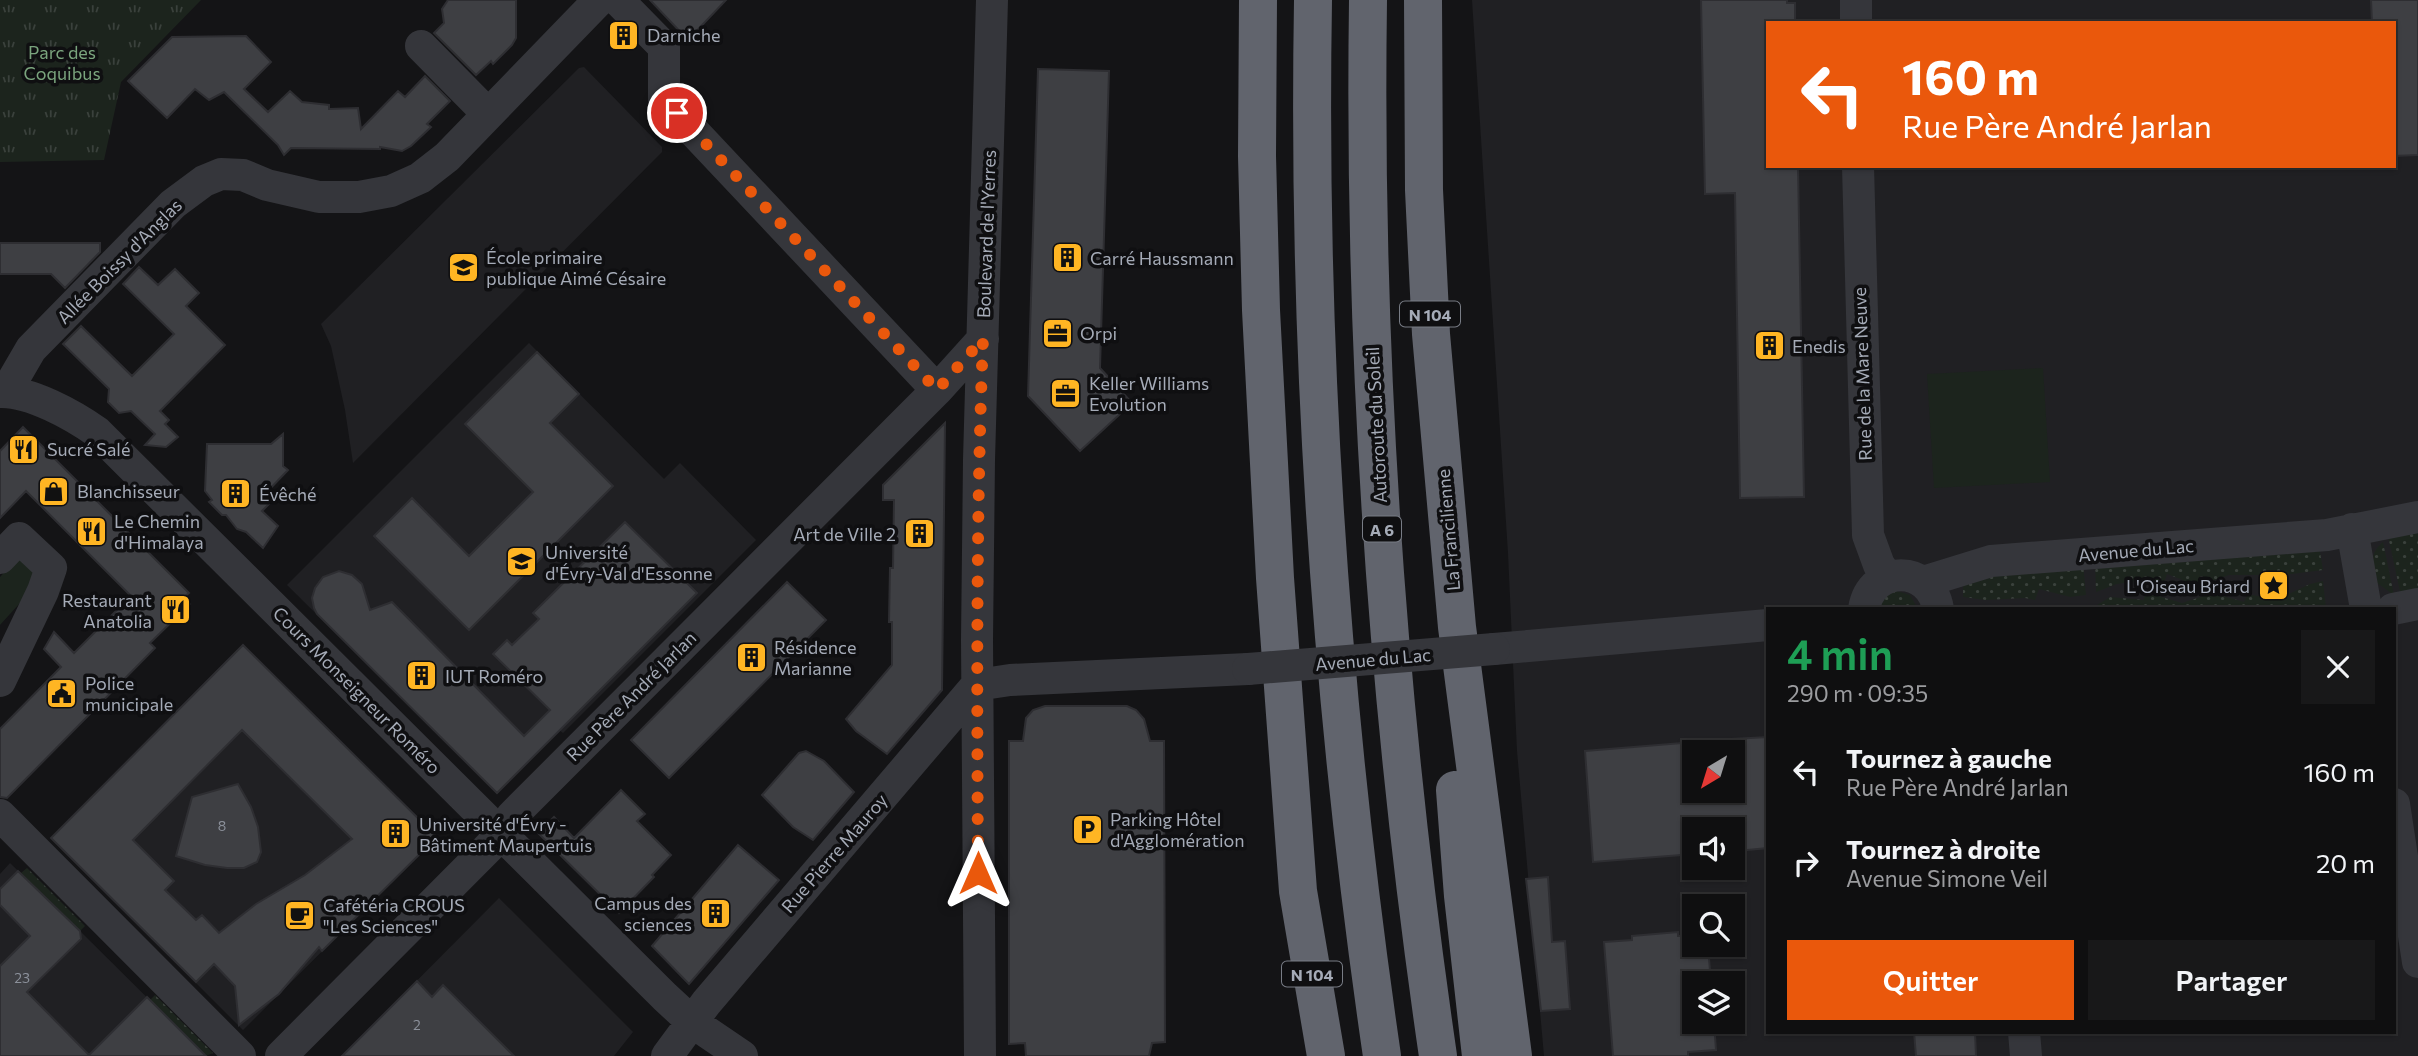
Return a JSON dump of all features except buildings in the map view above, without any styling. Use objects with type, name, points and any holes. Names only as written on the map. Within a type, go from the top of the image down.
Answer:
[{"type":"highway","name":"N 104","points":[[1258,0],[1257,156],[1266,448],[1298,891],[1326,1056]]},
{"type":"highway","points":[[1314,0],[1312,96],[1317,343],[1330,584],[1344,749],[1366,948],[1382,1056]]},
{"type":"highway","name":"Autoroute du Soleil","points":[[1368,0],[1367,114],[1372,344],[1384,576],[1405,797],[1438,1056]]},
{"type":"highway","name":"La Francilienne","points":[[1423,0],[1424,190],[1431,334],[1457,627],[1513,1056]]},
{"type":"highway","points":[[1457,627],[1448,706],[1463,896],[1481,1056]]},
{"type":"highway","points":[[1298,891],[1305,1056]]},
{"type":"street","name":"Allée Boissy d'Anglas","points":[[3,392],[31,349],[48,331],[173,204],[204,181],[221,174],[243,175],[267,185],[319,197],[359,197],[391,191],[420,178],[447,157],[599,0]]},
{"type":"street","points":[[618,0],[664,47],[664,100],[937,390]]},
{"type":"street","name":"Boulevard de l'Yerres","points":[[979,1056],[979,460],[992,0]]},
{"type":"street","points":[[1856,0],[1856,21]]},
{"type":"street","points":[[421,46],[488,114]]},
{"type":"street","name":"Rue de la Mare Neuve","points":[[1858,168],[1867,536],[1879,565],[1888,577]]},
{"type":"street","name":"Rue Père André Jarlan","points":[[281,1056],[358,981],[506,825],[937,390],[983,339]]},
{"type":"street","name":"Cours Monseigneur Roméro","points":[[3,392],[41,402],[76,417],[97,432],[506,825],[665,997],[692,1022],[743,1056]]},
{"type":"street","name":"Avenue du Lac","points":[[1931,596],[1991,561],[2327,535],[2418,517]]},
{"type":"street","points":[[2352,529],[2366,607]]},
{"type":"street","points":[[0,558],[19,538],[51,568],[43,591],[2,672]]},
{"type":"street","points":[[1865,607],[1868,594],[1876,584],[1901,574],[1914,577],[1931,596]]},
{"type":"street","points":[[2396,608],[2418,604]]},
{"type":"street","name":"Avenue du Lac","points":[[977,685],[1010,680],[1248,669],[1766,625]]},
{"type":"street","name":"Rue Pierre Mauroy","points":[[667,1056],[706,1003],[977,685]]},
{"type":"street","points":[[0,815],[240,1056]]},
{"type":"street","points":[[2396,817],[2418,962]]},
{"type":"street","points":[[2024,1034],[2026,1056]]},
{"type":"shaded area","points":[[1472,0],[2418,0],[2418,1056],[1544,1056],[1517,751],[1508,553]]},
{"type":"shaded area","name":"École primaire publique Aimé Césaire","points":[[584,67],[662,147],[662,152],[353,463],[331,346],[321,324],[579,68]]},
{"type":"shaded area","name":"Université d'Évry-Val d'Essonne","points":[[529,343],[664,479],[680,463],[756,540],[563,733],[559,730],[497,793],[287,585]]},
{"type":"shaded area","name":"Université d'Évry - Bâtiment Maupertuis","points":[[243,644],[437,837],[243,1030],[51,838]]},
{"type":"shaded area","points":[[10,863],[206,1056],[0,1056],[0,874]]},
{"type":"shaded area","points":[[499,898],[633,1032],[614,1056],[354,1056],[348,1050]]},
{"type":"green space","name":"Parc des Coquibus","points":[[0,0],[201,0],[121,82],[104,160],[0,162]]},
{"type":"green space","points":[[2043,368],[2050,482],[1934,488],[1927,374]]},
{"type":"green space","points":[[2418,527],[2418,595],[2401,596],[2388,536]]},
{"type":"green space","points":[[2383,542],[2394,595],[2377,583],[2374,571],[2373,556]]},
{"type":"green space","points":[[2319,546],[2323,570],[2284,575],[2229,575],[2198,586],[2167,574],[2162,589],[2138,581],[2117,584],[2096,592],[2095,562]]},
{"type":"green space","points":[[26,548],[50,570],[0,625],[0,577]]},
{"type":"green space","points":[[2083,563],[2086,595],[2070,597],[2039,589],[2035,600],[1963,597],[1963,577]]},
{"type":"green space","points":[[2323,581],[2326,607],[2097,607],[2110,597],[2144,600],[2145,592],[2182,603],[2213,593],[2244,602],[2248,594],[2276,600]]},
{"type":"green space","points":[[1897,591],[1910,595],[1917,607],[1879,607],[1884,596]]},
{"type":"green space","points":[[27,868],[85,926],[80,931],[21,873]]},
{"type":"green space","points":[[155,995],[213,1053],[206,1056],[150,1000]]},
{"type":"place","name":"Darniche","points":[[624,35]]},
{"type":"place","name":"Carré Haussmann","points":[[1067,258]]},
{"type":"place","name":"École primaire publique Aimé Césaire","points":[[463,267]]},
{"type":"place","name":"Orpi","points":[[1057,333]]},
{"type":"place","name":"Enedis","points":[[1769,346]]},
{"type":"place","name":"Keller Williams Evolution","points":[[1066,393]]},
{"type":"place","name":"Sucré Salé","points":[[24,449]]},
{"type":"place","name":"Blanchisseur","points":[[54,491]]},
{"type":"place","name":"Évêché","points":[[236,494]]},
{"type":"place","name":"Le Chemin d'Himalaya","points":[[91,531]]},
{"type":"place","name":"Art de Ville 2","points":[[919,534]]},
{"type":"place","name":"Université d'Évry-Val d'Essonne","points":[[522,562]]},
{"type":"place","name":"L'Oiseau Briard","points":[[2273,586]]},
{"type":"place","name":"Restaurant Anatolia","points":[[175,610]]},
{"type":"place","name":"Résidence Marianne","points":[[751,657]]},
{"type":"place","name":"IUT Roméro","points":[[422,676]]},
{"type":"place","name":"Police municipale","points":[[62,693]]},
{"type":"place","name":"Parking Hôtel d'Agglomération","points":[[1087,829]]},
{"type":"place","name":"Université d'Évry - Bâtiment Maupertuis","points":[[396,834]]},
{"type":"place","name":"Campus des sciences","points":[[715,913]]},
{"type":"place","name":"Cafétéria CROUS \"Les Sciences\"","points":[[300,915]]},
{"type":"route","points":[[677,113],[937,390],[983,339],[977,640],[978,873]]}]
